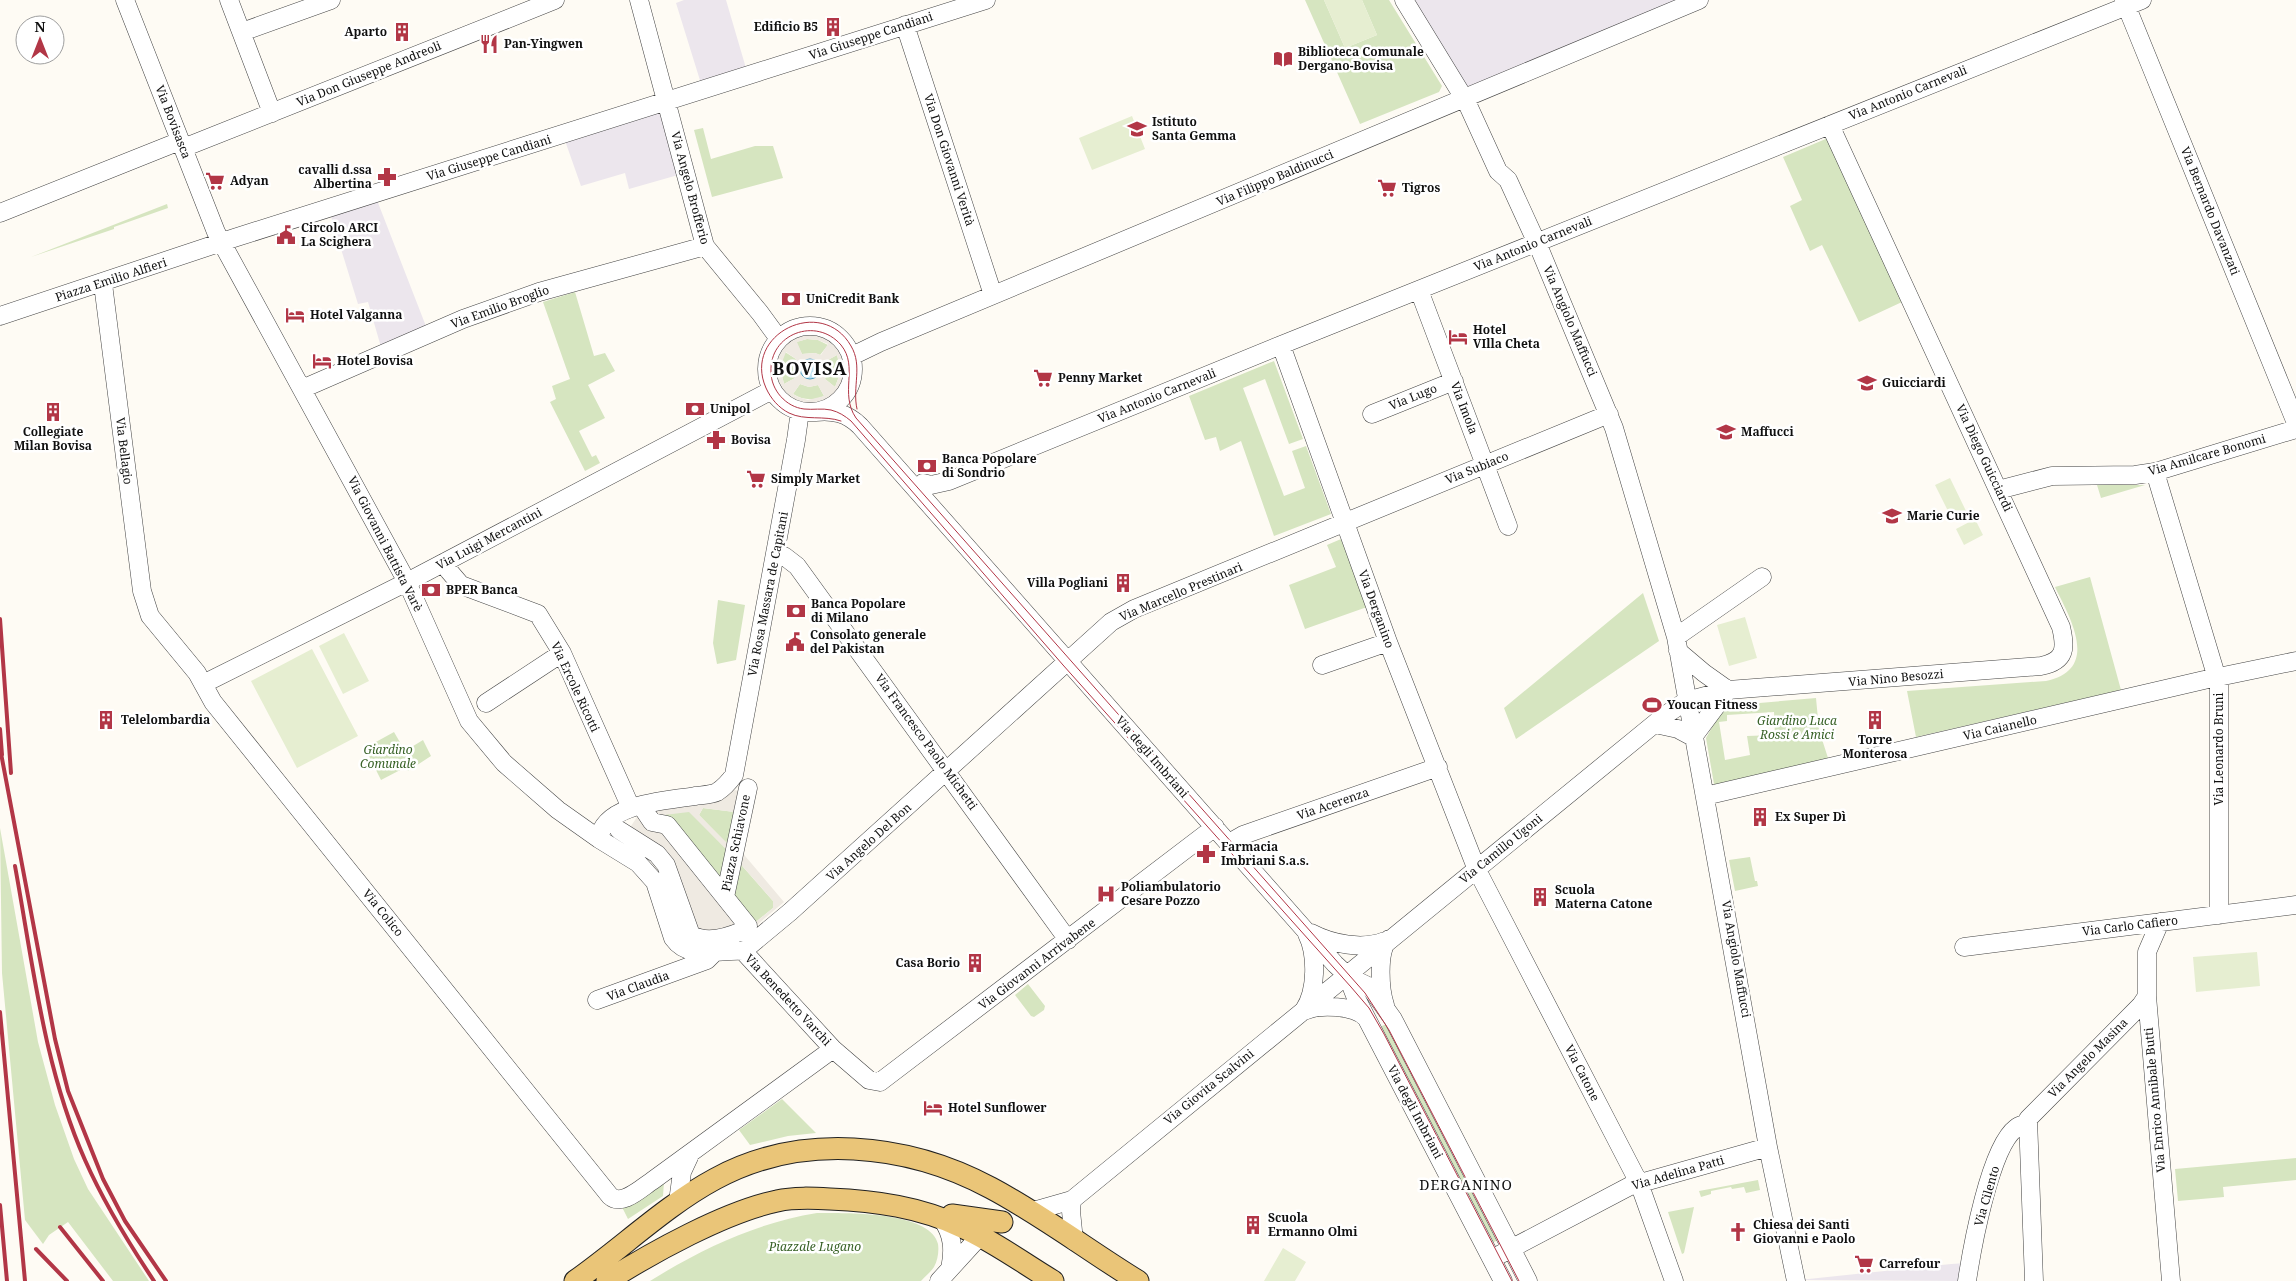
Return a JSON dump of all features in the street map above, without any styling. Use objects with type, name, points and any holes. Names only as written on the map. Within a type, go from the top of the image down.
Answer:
[{"type":"main road","points":[[606,1274],[678,1202],[717,1178],[762,1160],[805,1151],[847,1149],[892,1153],[944,1166],[993,1189],[1138,1281]]},
{"type":"main road","points":[[575,1281],[606,1274],[652,1255],[731,1216],[779,1200],[859,1200],[1002,1222]]},
{"type":"main road","points":[[912,1209],[942,1218],[980,1236],[1054,1281]]},
{"type":"main road","points":[[980,1236],[1002,1222],[1030,1212]]},
{"type":"street","name":"Via Bovisasca","points":[[126,0],[221,242]]},
{"type":"street","points":[[229,0],[272,112]]},
{"type":"street","points":[[242,32],[331,0]]},
{"type":"street","name":"Via Don Giuseppe Andreoli","points":[[181,144],[272,112],[555,0]]},
{"type":"street","name":"Via Angelo Brofferio","points":[[639,0],[705,246],[760,312],[779,339]]},
{"type":"street","name":"Via Giuseppe Candiani","points":[[221,242],[667,102],[758,78],[905,25],[986,0]]},
{"type":"street","name":"Via Angiolo Maffucci","points":[[1404,0],[1464,99],[1498,171],[1508,180],[1537,242],[1608,414],[1677,644],[1765,1121],[1768,1147],[1796,1281]]},
{"type":"street","name":"Via Filippo Baldinucci","points":[[852,356],[864,349],[1699,0]]},
{"type":"street","name":"Via Antonio Carnevali","points":[[923,482],[930,485],[949,481],[2131,2]]},
{"type":"street","name":"Via Bernardo Davanzati","points":[[2131,2],[2296,423]]},
{"type":"street","name":"Via Don Giovanni Verità","points":[[905,25],[993,295]]},
{"type":"street","name":"Via Diego Guicciardi","points":[[1830,125],[2061,627],[2064,649],[2060,656]]},
{"type":"street","points":[[0,213],[181,144]]},
{"type":"street","name":"Piazza Emilio Alfieri","points":[[0,316],[103,284],[221,242]]},
{"type":"street","name":"Via Giovanni Battista Varè","points":[[221,242],[504,763],[558,810],[599,839]]},
{"type":"street","name":"Via Emilio Broglio","points":[[302,389],[471,316],[539,292],[705,246]]},
{"type":"street","name":"Via Bellagio","points":[[103,284],[142,592],[150,616]]},
{"type":"street","name":"Via Imola","points":[[1419,290],[1508,526]]},
{"type":"street","points":[[821,327],[841,338],[852,356],[853,380],[846,394],[839,402],[828,409],[807,412],[785,405],[772,390],[767,375],[768,359],[779,339],[798,328],[821,327]]},
{"type":"street","name":"Via Derganino","points":[[1281,345],[1388,642],[1477,870]]},
{"type":"street","name":"Via degli Imbriani","points":[[853,380],[849,404],[860,426],[868,452],[911,500],[934,510]]},
{"type":"street","name":"Via Lugo","points":[[1372,414],[1454,381]]},
{"type":"street","name":"Via Luigi Mercantini","points":[[203,684],[407,582],[772,390]]},
{"type":"street","name":"Via degli Imbriani","points":[[807,412],[840,413],[860,426],[1347,975],[1367,1019],[1503,1281]]},
{"type":"street","name":"Via Rosa Massara de Capitani","points":[[734,775],[796,440],[807,412]]},
{"type":"street","name":"Via Subiaco","points":[[1344,523],[1608,414]]},
{"type":"street","name":"Via Amilcare Bonomi","points":[[1998,490],[2052,476],[2155,472],[2296,429]]},
{"type":"street","name":"Via degli Imbriani","points":[[901,472],[907,477],[923,482],[985,550],[995,565],[999,580],[1004,588]]},
{"type":"street","name":"Via Leonardo Bruni","points":[[2155,472],[2219,692],[2219,915]]},
{"type":"street","name":"Via Marcello Prestinari","points":[[947,771],[1111,622],[1134,609],[1344,523]]},
{"type":"street","name":"Via Francesco Paolo Michetti","points":[[775,554],[784,556],[797,566],[1068,940]]},
{"type":"street","name":"Via Ercole Ricotti","points":[[445,562],[448,571],[461,585],[538,614],[562,653],[638,809]]},
{"type":"street","points":[[1655,724],[1678,729],[1693,737],[1728,690],[1704,673],[1677,644],[1762,577]]},
{"type":"street","name":"Via Colico","points":[[150,616],[197,673],[213,702],[610,1196],[616,1200],[623,1200],[652,1182]]},
{"type":"street","points":[[1322,665],[1388,642]]},
{"type":"street","points":[[475,710],[562,653]]},
{"type":"street","name":"Via Nino Besozzi","points":[[1686,701],[1728,690],[2041,666],[2049,664],[2060,656]]},
{"type":"street","name":"Via Caianello","points":[[1705,796],[2296,661]]},
{"type":"street","name":"Via Camillo Ugoni","points":[[1347,975],[1655,724],[1686,701]]},
{"type":"street","name":"Via Acerenza","points":[[1229,844],[1243,835],[1438,767]]},
{"type":"street","name":"Via Angelo Del Bon","points":[[743,951],[790,912],[947,771]]},
{"type":"street","name":"Piazza Schiavone","points":[[599,839],[600,830],[614,816],[638,809],[716,793],[729,783],[734,775]]},
{"type":"street","name":"Piazza Schiavone","points":[[725,897],[748,788]]},
{"type":"street","points":[[599,839],[610,838],[619,830],[630,815],[638,809]]},
{"type":"street","name":"Piazza Schiavone","points":[[619,830],[657,854],[666,865],[691,935],[697,938],[710,939],[743,932],[748,926],[667,825],[652,822],[638,809]]},
{"type":"street","name":"Via Giovanni Arrivabene","points":[[833,1049],[869,1080],[883,1081],[1215,828]]},
{"type":"street","points":[[599,839],[638,863],[651,875],[673,938],[678,945],[687,950],[714,952],[743,951]]},
{"type":"street","name":"Via Catone","points":[[1477,870],[1639,1183],[1674,1281]]},
{"type":"street","name":"Via Carlo Cafiero","points":[[1964,947],[2296,905]]},
{"type":"street","name":"Via Enrico Annibale Butti","points":[[2160,922],[2147,952],[2147,996],[2171,1281]]},
{"type":"street","name":"Via degli Imbriani","points":[[1301,925],[1318,937],[1341,943],[1374,944],[1390,939]]},
{"type":"street","name":"Via degli Imbriani","points":[[1301,925],[1310,940],[1314,962],[1310,997],[1302,1012]]},
{"type":"street","name":"Via degli Imbriani","points":[[1390,939],[1383,949],[1381,976],[1382,995],[1388,1010],[1528,1281]]},
{"type":"street","points":[[678,945],[679,971],[707,960],[714,952]]},
{"type":"street","name":"Via Benedetto Varchi","points":[[743,951],[833,1049]]},
{"type":"street","name":"Via Claudia","points":[[597,1000],[679,971]]},
{"type":"street","name":"Via degli Imbriani","points":[[1347,975],[1370,987],[1388,1010]]},
{"type":"street","name":"Via Giovita Scalvini","points":[[1030,1212],[1072,1200],[1347,975]]},
{"type":"street","name":"Via Angelo Masina","points":[[2028,1121],[2141,1005],[2147,996]]},
{"type":"street","points":[[1302,1012],[1314,1008],[1339,1008],[1357,1012],[1367,1019]]},
{"type":"street","points":[[652,1182],[689,1157],[833,1049]]},
{"type":"street","points":[[2028,1121],[2034,1281]]},
{"type":"street","name":"Via Cilento","points":[[1967,1281],[1983,1205],[1999,1154],[2017,1127],[2028,1121]]},
{"type":"street","name":"Via Adelina Patti","points":[[1511,1248],[1639,1183],[1768,1147]]},
{"type":"street","points":[[678,1202],[680,1179],[689,1157]]},
{"type":"street","points":[[652,1182],[664,1177],[680,1179]]},
{"type":"street","points":[[1072,1200],[1070,1211],[1074,1241]]},
{"type":"street","points":[[942,1218],[950,1231],[952,1243],[945,1275]]},
{"type":"street","points":[[945,1275],[980,1236]]},
{"type":"street","points":[[1492,1258],[1511,1248]]},
{"type":"shaded area","points":[[684,0],[726,0],[748,75],[703,90],[676,3]]},
{"type":"shaded area","points":[[1404,0],[1676,0],[1680,8],[1464,99]]},
{"type":"shaded area","points":[[667,102],[685,173],[629,189],[625,173],[581,186],[563,135]]},
{"type":"shaded area","points":[[375,195],[429,334],[383,354],[368,302],[358,304],[329,210]]},
{"type":"shaded area","points":[[813,335],[825,338],[838,349],[844,359],[845,371],[842,384],[835,394],[821,402],[808,404],[796,401],[783,390],[777,380],[776,367],[779,355],[785,345],[800,336]],"holes":[[[807,339],[818,340],[828,344],[821,355],[815,353],[802,354],[797,342]],[[786,352],[796,359],[793,368],[795,378],[784,384],[780,367]],[[837,355],[841,371],[835,387],[825,379],[828,367],[826,361]],[[800,384],[809,387],[818,385],[824,396],[808,400],[793,394]]]},
{"type":"shaded area","points":[[734,790],[750,793],[740,850],[784,902],[752,929],[693,944],[663,871],[629,837],[631,826],[637,817],[646,810],[719,799]],"holes":[[[703,808],[734,812],[729,845],[699,815]],[[689,812],[732,855],[725,893],[664,815]],[[737,860],[773,901],[773,908],[752,925],[729,897]]]},
{"type":"shaded area","points":[[1967,1263],[1964,1281],[1799,1280],[1951,1264]]},
{"type":"green space","points":[[1305,0],[1324,0],[1345,48],[1377,35],[1362,0],[1389,0],[1442,86],[1439,92],[1360,124]]},
{"type":"green space","points":[[1324,0],[1362,0],[1377,35],[1345,48]]},
{"type":"green space","points":[[1132,116],[1145,149],[1092,170],[1079,138]]},
{"type":"green space","points":[[703,128],[711,159],[755,146],[773,146],[783,178],[712,197],[694,130]]},
{"type":"green space","points":[[1828,138],[1902,302],[1859,322],[1822,245],[1810,251],[1790,206],[1802,200],[1783,157]]},
{"type":"green space","points":[[167,204],[168,208],[114,227],[114,229],[31,257]]},
{"type":"green space","points":[[575,292],[594,356],[605,353],[615,371],[588,385],[605,418],[579,431],[592,457],[596,455],[600,463],[585,471],[550,402],[556,399],[552,386],[570,379],[543,302]]},
{"type":"green space","points":[[807,339],[818,340],[828,345],[820,355],[815,353],[802,354],[796,342]]},
{"type":"green space","points":[[785,352],[796,359],[793,368],[795,378],[784,384],[780,367]]},
{"type":"green space","points":[[837,355],[841,371],[835,387],[825,379],[828,370],[826,361]]},
{"type":"green space","points":[[1274,361],[1303,439],[1289,444],[1265,379],[1243,388],[1284,496],[1305,488],[1292,451],[1306,446],[1331,514],[1274,536],[1241,441],[1220,451],[1216,437],[1205,440],[1189,396]]},
{"type":"green space","points":[[800,384],[809,387],[818,385],[824,396],[808,399],[793,394]]},
{"type":"green space","points":[[1950,478],[1967,513],[1953,521],[1935,485]]},
{"type":"green space","points":[[2097,485],[2145,485],[2101,498]]},
{"type":"green space","points":[[1975,519],[1983,535],[1964,545],[1956,529]]},
{"type":"green space","points":[[1341,539],[1367,607],[1305,629],[1289,585],[1336,567],[1327,545]]},
{"type":"green space","points":[[2090,577],[2121,690],[1916,737],[1907,691],[2046,681],[2063,675],[2073,666],[2077,654],[2077,641],[2068,613],[2055,587]]},
{"type":"green space","points":[[1643,593],[1659,641],[1516,739],[1504,708]]},
{"type":"green space","points":[[718,600],[745,605],[736,660],[717,664],[713,643]]},
{"type":"green space","points":[[1745,617],[1757,658],[1729,666],[1717,625]]},
{"type":"green space","points":[[344,633],[369,681],[343,694],[319,646]]},
{"type":"green space","points":[[312,649],[358,736],[297,768],[251,681]]},
{"type":"green space","name":"Giardino Luca Rossi e Amici","points":[[1816,698],[1819,730],[1828,758],[1720,786],[1714,784],[1706,738],[1724,706]],"holes":[[[1774,712],[1775,735],[1747,736],[1750,755],[1725,760],[1719,722],[1727,721],[1727,715]]]},
{"type":"green space","name":"Giardino Comunale","points":[[394,732],[405,751],[423,740],[431,756],[408,771],[406,767],[381,780],[365,748]]},
{"type":"green space","points":[[703,808],[735,812],[729,846],[699,815]]},
{"type":"green space","points":[[689,811],[732,855],[725,893],[664,814]]},
{"type":"green space","points":[[0,828],[38,1042],[55,1105],[74,1159],[88,1189],[149,1281],[113,1281],[68,1222],[49,1235],[43,1244],[25,1220],[2,973]]},
{"type":"green space","points":[[1750,857],[1755,881],[1757,881],[1758,886],[1735,891],[1729,860]]},
{"type":"green space","points":[[737,860],[773,901],[773,908],[752,925],[729,897]]},
{"type":"green space","points":[[2257,952],[2260,986],[2196,992],[2193,957]]},
{"type":"green space","points":[[1028,984],[1045,1006],[1044,1010],[1034,1017],[1031,1016],[1015,995]]},
{"type":"green space","points":[[1388,1023],[1500,1239],[1490,1244],[1378,1028]]},
{"type":"green space","points":[[782,1099],[816,1133],[788,1136],[750,1145],[739,1130]]},
{"type":"green space","points":[[2296,1158],[2296,1180],[2223,1187],[2224,1197],[2178,1201],[2175,1169]]},
{"type":"green space","points":[[1758,1180],[1760,1190],[1746,1193],[1744,1187],[1732,1189],[1731,1187],[1711,1191],[1711,1194],[1701,1197],[1699,1191]]},
{"type":"green space","points":[[664,1182],[663,1196],[628,1219],[622,1207]]},
{"type":"green space","points":[[1694,1207],[1684,1253],[1682,1254],[1668,1212]]},
{"type":"green space","name":"Piazzale Lugano","points":[[817,1213],[885,1216],[920,1225],[932,1233],[938,1244],[938,1256],[935,1264],[921,1281],[650,1281],[730,1238],[773,1223]]},
{"type":"green space","points":[[1283,1248],[1306,1262],[1295,1281],[1264,1281]]},
{"type":"water","points":[[810,359],[817,362],[820,369],[817,376],[810,379],[803,376],[800,369],[803,362]]},
{"type":"tram line","points":[[841,421],[795,415],[782,409],[773,399],[766,388],[762,369],[765,351],[775,338],[789,328],[805,323],[822,323],[838,331],[851,346],[856,361],[857,409]]},
{"type":"tram line","points":[[1512,1281],[1369,1008],[1063,665],[851,421],[842,414],[831,410],[797,408],[781,396],[772,379],[772,359],[786,339],[796,333],[807,331],[819,332],[831,336],[841,345],[849,362],[849,399],[851,409],[856,418],[1365,993],[1389,1030],[1519,1281]]},
{"type":"railway","points":[[0,619],[11,773]]},
{"type":"railway","points":[[0,729],[2,755]]},
{"type":"railway","points":[[0,748],[55,1039],[68,1091],[103,1179],[125,1221],[166,1281]]},
{"type":"railway","points":[[15,866],[41,1015],[59,1089],[71,1125],[100,1192],[154,1281]]},
{"type":"railway","points":[[0,1012],[25,1281]]},
{"type":"railway","points":[[0,1205],[7,1281]]},
{"type":"railway","points":[[60,1227],[103,1281]]},
{"type":"railway","points":[[36,1249],[67,1281]]},
{"type":"place","name":"Edificio B5","points":[[833,27]]},
{"type":"place","name":"Aparto","points":[[402,32]]},
{"type":"place","name":"Pan-Yingwen","points":[[489,44]]},
{"type":"place","name":"Biblioteca Comunale Dergano-Bovisa","points":[[1283,59]]},
{"type":"place","name":"Istituto Santa Gemma","points":[[1137,129]]},
{"type":"place","name":"cavalli d.ssa Albertina","points":[[387,177]]},
{"type":"place","name":"Adyan","points":[[215,181]]},
{"type":"place","name":"Tigros","points":[[1387,188]]},
{"type":"place","name":"Circolo ARCI La Scighera","points":[[286,235]]},
{"type":"place","name":"UniCredit Bank","points":[[791,299]]},
{"type":"place","name":"Hotel Valganna","points":[[295,315]]},
{"type":"place","name":"Hotel VIlla Cheta","points":[[1458,337]]},
{"type":"place","name":"Hotel Bovisa","points":[[322,361]]},
{"type":"place","name":"Penny Market","points":[[1043,378]]},
{"type":"place","name":"Guicciardi","points":[[1867,383]]},
{"type":"place","name":"Unipol","points":[[695,409]]},
{"type":"place","name":"Collegiate Milan Bovisa","points":[[53,412]]},
{"type":"place","name":"Maffucci","points":[[1726,432]]},
{"type":"place","name":"Bovisa","points":[[716,440]]},
{"type":"place","name":"Banca Popolare di Sondrio","points":[[927,466]]},
{"type":"place","name":"Simply Market","points":[[756,479]]},
{"type":"place","name":"Marie Curie","points":[[1892,516]]},
{"type":"place","name":"Villa Pogliani","points":[[1123,583]]},
{"type":"place","name":"BPER Banca","points":[[431,590]]},
{"type":"place","name":"Banca Popolare di Milano","points":[[796,611]]},
{"type":"place","name":"Consolato generale del Pakistan","points":[[795,642]]},
{"type":"place","name":"Youcan Fitness","points":[[1652,705]]},
{"type":"place","name":"Telelombardia","points":[[106,720]]},
{"type":"place","name":"Torre Monterosa","points":[[1875,720]]},
{"type":"place","name":"Ex Super Dì","points":[[1760,817]]},
{"type":"place","name":"Farmacia Imbriani S.a.s.","points":[[1206,854]]},
{"type":"place","name":"Poliambulatorio Cesare Pozzo","points":[[1106,894]]},
{"type":"place","name":"Scuola Materna Catone","points":[[1540,897]]},
{"type":"place","name":"Casa Borio","points":[[975,963]]},
{"type":"place","name":"Hotel Sunflower","points":[[933,1108]]},
{"type":"place","name":"Scuola Ermanno Olmi","points":[[1253,1225]]},
{"type":"place","name":"Chiesa dei Santi Giovanni e Paolo","points":[[1738,1232]]},
{"type":"place","name":"Carrefour","points":[[1864,1264]]},
{"type":"district","name":"BOVISA","points":[[810,369]]},
{"type":"district","name":"DERGANINO","points":[[1466,1185]]}]
